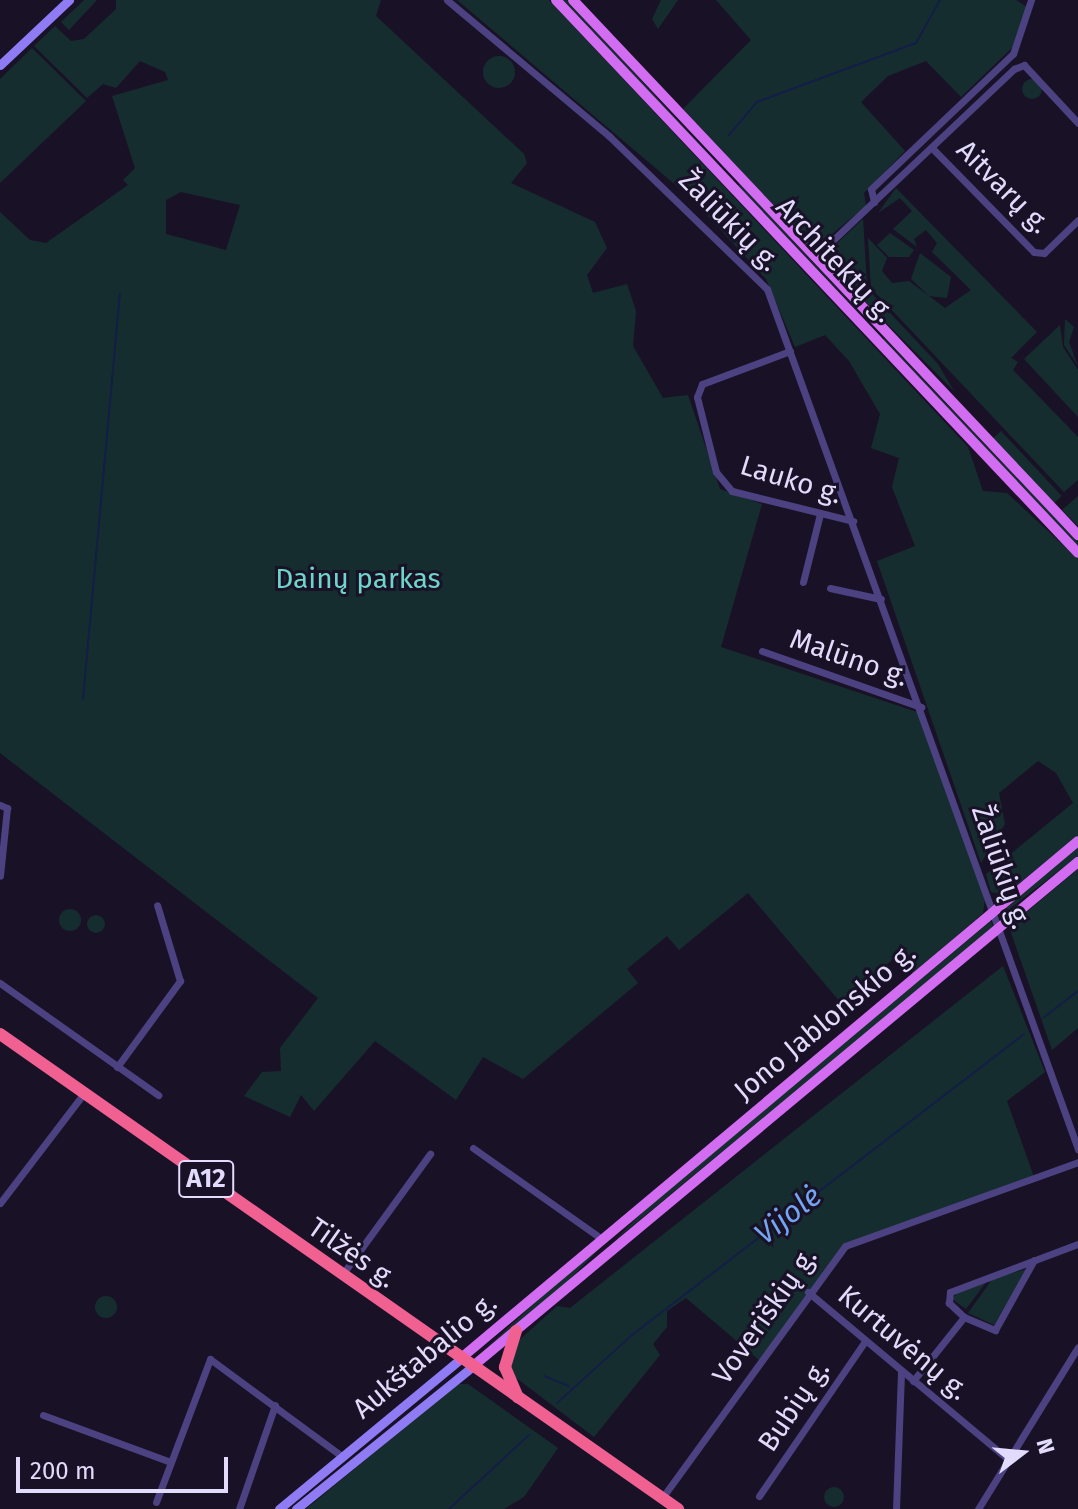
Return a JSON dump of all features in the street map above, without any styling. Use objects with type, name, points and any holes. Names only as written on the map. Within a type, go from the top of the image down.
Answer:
[{"type":"highway","name":"Tilžės g.","points":[[0,1034],[678,1509]]},
{"type":"highway","points":[[516,1331],[505,1367],[520,1400]]},
{"type":"main road","points":[[0,65],[69,0]]},
{"type":"main road","name":"Architektų g.","points":[[556,0],[815,257],[882,336],[1078,535]]},
{"type":"main road","name":"Architektų g.","points":[[573,0],[1078,553]]},
{"type":"main road","name":"Jono Jablonskio g.","points":[[602,1239],[1078,841]]},
{"type":"main road","name":"Jono Jablonskio g.","points":[[611,1250],[1078,862]]},
{"type":"main road","points":[[602,1239],[611,1250]]},
{"type":"main road","name":"Aukštabalio g.","points":[[279,1509],[602,1239]]},
{"type":"main road","name":"Aukštabalio g.","points":[[296,1509],[611,1250]]},
{"type":"street","name":"Žaliūkių g.","points":[[447,0],[609,136],[755,273],[790,351],[853,521],[1077,1144]]},
{"type":"street","points":[[874,202],[871,189],[1018,48],[1031,0]]},
{"type":"street","name":"Aitvarų g.","points":[[815,257],[1024,65],[1078,123]]},
{"type":"street","name":"Aitvarų g.","points":[[933,149],[1034,252],[1044,253],[1078,220]]},
{"type":"street","name":"Lauko g.","points":[[790,351],[705,381],[697,397],[724,484],[853,521]]},
{"type":"street","name":"Malūno g.","points":[[803,582],[820,514]]},
{"type":"street","points":[[830,588],[881,599]]},
{"type":"street","name":"Malūno g.","points":[[762,651],[921,707]]},
{"type":"street","points":[[0,805],[7,808],[0,876]]},
{"type":"street","points":[[117,1067],[180,981],[157,905]]},
{"type":"street","points":[[0,983],[158,1095]]},
{"type":"street","points":[[0,1203],[84,1093]]},
{"type":"street","points":[[473,1148],[602,1239]]},
{"type":"street","points":[[342,1275],[430,1154]]},
{"type":"street","name":"Voveriškių g.","points":[[662,1498],[808,1292],[845,1246],[1078,1162]]},
{"type":"street","points":[[1034,1260],[995,1330],[964,1317],[949,1303],[957,1286],[1078,1244]]},
{"type":"street","name":"Kurtuvėnų g.","points":[[808,1292],[1008,1459]]},
{"type":"street","points":[[913,1381],[964,1317]]},
{"type":"street","name":"Bubių g.","points":[[759,1496],[865,1341]]},
{"type":"street","points":[[978,1509],[1078,1347]]},
{"type":"street","points":[[156,1502],[210,1359],[343,1457]]},
{"type":"street","points":[[896,1509],[901,1371]]},
{"type":"street","points":[[239,1509],[275,1405]]},
{"type":"street","points":[[43,1415],[171,1462]]},
{"type":"green space","points":[[84,0],[97,0],[69,30],[61,22]]},
{"type":"green space","name":"Dainų parkas","points":[[116,0],[381,0],[376,16],[524,154],[527,163],[511,183],[595,222],[607,248],[587,275],[593,293],[627,284],[636,311],[633,346],[663,398],[688,395],[720,489],[762,504],[721,647],[920,713],[985,899],[983,913],[913,974],[898,955],[841,1003],[748,893],[679,950],[667,936],[627,969],[638,983],[523,1079],[483,1057],[456,1100],[375,1041],[314,1111],[301,1095],[290,1117],[244,1096],[262,1072],[281,1071],[280,1048],[318,998],[0,753],[0,212],[30,240],[46,243],[128,185],[123,180],[135,168],[112,96],[168,80],[165,72],[140,61],[116,88],[103,84],[87,98],[34,46],[55,26],[71,41],[84,39],[116,9]],"holes":[[[181,192],[240,205],[226,250],[166,234],[166,200]]]},
{"type":"green space","points":[[457,0],[549,0],[968,447],[983,491],[1007,493],[1078,559],[1078,835],[1005,895],[991,892],[986,874],[1073,803],[1056,773],[1038,761],[999,793],[1005,824],[981,863],[877,561],[915,546],[892,487],[899,458],[871,448],[880,414],[849,361],[825,335],[795,347],[766,279],[691,198]]},
{"type":"green space","points":[[563,0],[567,0],[733,180],[731,180]]},
{"type":"green space","points":[[661,0],[678,0],[658,29],[652,19]]},
{"type":"green space","points":[[716,0],[1016,0],[1027,7],[1013,47],[961,97],[926,61],[888,76],[861,102],[905,151],[864,193],[866,206],[814,249],[683,109],[751,40]]},
{"type":"green space","points":[[32,48],[86,101],[0,183],[0,79]]},
{"type":"green space","points":[[499,56],[510,61],[515,72],[510,83],[499,88],[488,83],[483,72],[488,61]]},
{"type":"green space","points":[[1032,79],[1039,82],[1042,89],[1039,96],[1032,99],[1025,96],[1022,89],[1025,82]]},
{"type":"green space","points":[[741,185],[879,333],[739,187]]},
{"type":"green space","points":[[896,188],[1037,332],[1011,358],[1018,362],[1013,370],[1078,437],[1078,480],[1064,492],[871,288],[868,238],[887,258],[882,271],[892,283],[909,281],[945,308],[971,290],[932,252],[937,243],[926,230],[914,239],[917,247],[893,229],[912,211],[900,198],[878,213]]},
{"type":"green space","points":[[863,219],[867,284],[832,248]]},
{"type":"green space","points":[[890,233],[914,250],[909,257],[889,257],[877,245]]},
{"type":"green space","points":[[831,250],[938,364],[954,391],[826,262]]},
{"type":"green space","points":[[920,253],[951,277],[947,298],[929,296],[911,279]]},
{"type":"green space","points":[[1065,319],[1074,327],[1069,342],[1078,366],[1064,345]]},
{"type":"green space","points":[[1060,325],[1063,347],[1078,370],[1078,417],[1024,359]]},
{"type":"green space","points":[[884,338],[1078,542],[1078,546],[884,341]]},
{"type":"green space","points":[[1001,431],[1062,496],[1054,504],[993,439]]},
{"type":"green space","points":[[1078,496],[1078,526],[1062,510]]},
{"type":"green space","points":[[1078,847],[1078,856],[999,917],[1001,911]]},
{"type":"green space","points":[[1078,869],[1078,1028],[1052,1050],[1009,927]]},
{"type":"green space","points":[[70,909],[78,912],[81,920],[78,928],[70,931],[62,928],[59,920],[62,912]]},
{"type":"green space","points":[[96,915],[105,924],[96,933],[87,924]]},
{"type":"green space","points":[[991,921],[993,927],[614,1241],[650,1205]]},
{"type":"green space","points":[[1003,966],[1045,1072],[1007,1101],[1034,1177],[845,1246],[759,1360],[686,1298],[667,1311],[667,1327],[653,1344],[660,1355],[594,1437],[515,1377],[509,1366],[516,1343],[557,1306],[570,1308]]},
{"type":"green space","points":[[603,1245],[567,1282],[485,1349],[555,1284]]},
{"type":"green space","points":[[1027,1269],[994,1325],[968,1313],[993,1278]]},
{"type":"green space","points":[[987,1281],[966,1309],[952,1299],[959,1290]]},
{"type":"green space","points":[[106,1296],[114,1299],[117,1307],[114,1315],[106,1318],[98,1315],[95,1307],[98,1299]]},
{"type":"green space","points":[[457,1384],[468,1384],[558,1448],[524,1497],[504,1509],[306,1509]]},
{"type":"green space","points":[[830,1487],[838,1487],[844,1497],[838,1507],[830,1507],[824,1501],[824,1493]]},
{"type":"waterway","points":[[729,135],[757,102],[916,43],[940,0]]},
{"type":"waterway","points":[[83,699],[120,294]]},
{"type":"waterway","name":"Vijolė","points":[[1043,1018],[1078,991]]},
{"type":"waterway","name":"Vijolė","points":[[557,1403],[632,1335],[1024,1034]]},
{"type":"waterway","points":[[544,1376],[569,1386]]},
{"type":"waterway","name":"Vijolė","points":[[449,1509],[529,1435]]}]
